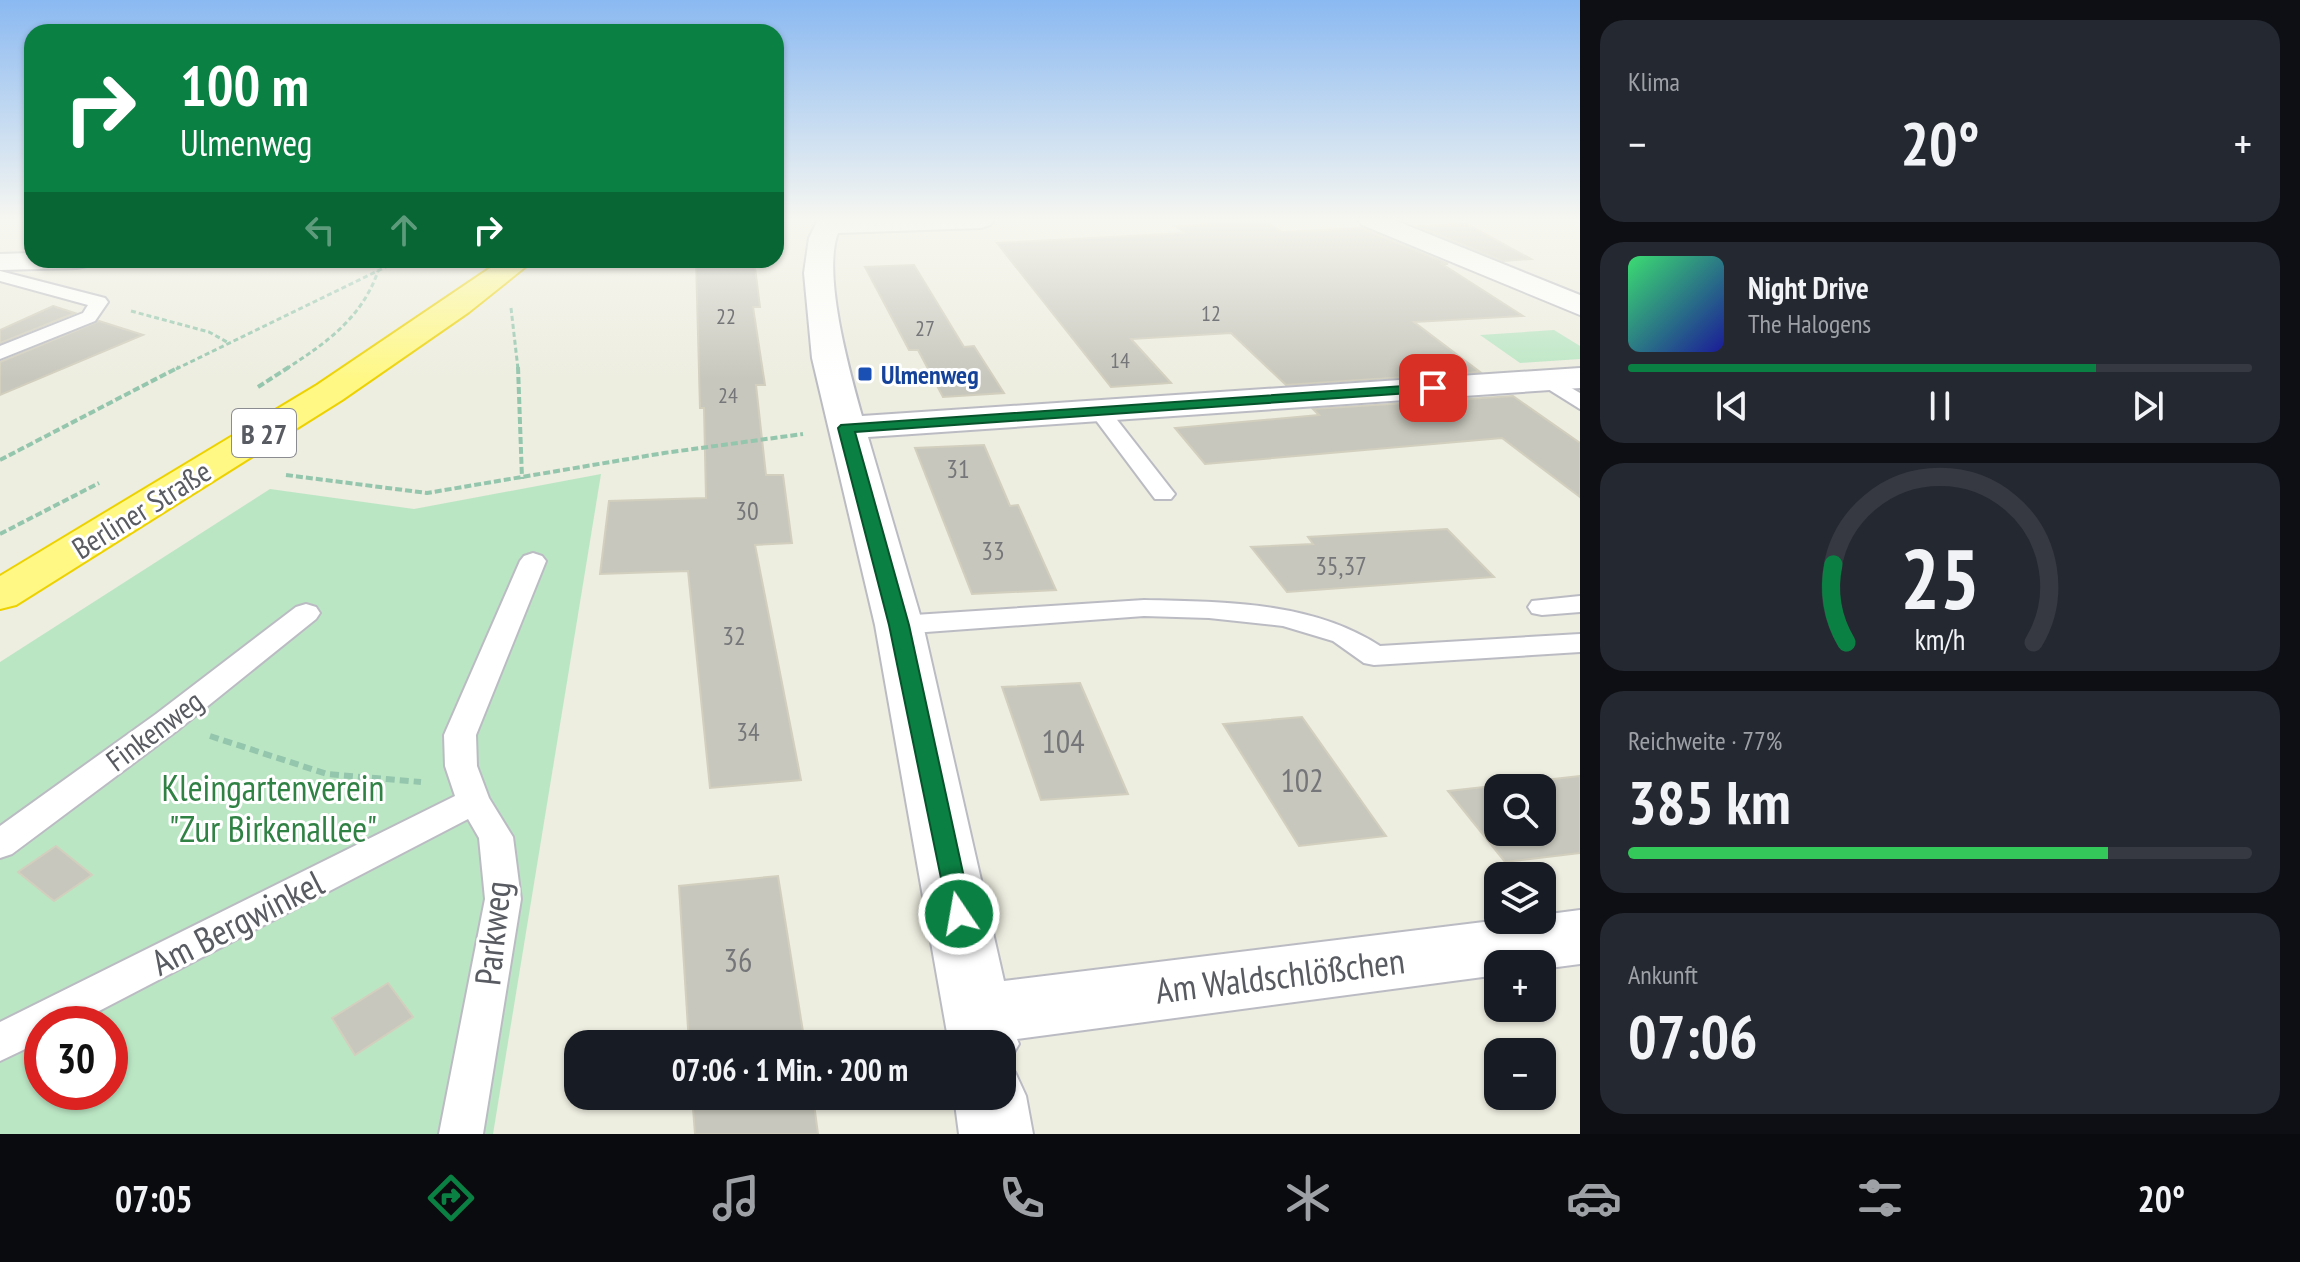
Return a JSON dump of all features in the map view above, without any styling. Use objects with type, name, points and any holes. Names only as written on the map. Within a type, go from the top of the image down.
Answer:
[{"type":"highway","name":"Berliner Straße","points":[[0,595],[134,515],[375,362],[502,273]]},
{"type":"street","points":[[818,273],[829,344],[832,430],[899,625],[982,1029]]},
{"type":"street","points":[[1500,273],[1580,306]]},
{"type":"street","points":[[832,430],[1564,379]]},
{"type":"street","name":"Am Waldschlößchen","points":[[982,1029],[1580,937]]},
{"type":"street","points":[[992,1110],[996,1134]]},
{"type":"lane","points":[[0,353],[89,317],[99,302],[7,273]]},
{"type":"lane","points":[[1564,379],[1580,403]]},
{"type":"lane","points":[[1100,411],[1163,494]]},
{"type":"lane","name":"Parkweg","points":[[461,1134],[503,899],[496,837],[474,801],[461,766],[460,735],[533,561]]},
{"type":"lane","points":[[1542,607],[1580,604]]},
{"type":"lane","points":[[899,625],[1144,608],[1209,610],[1285,618],[1343,635],[1374,656],[1580,643]]},
{"type":"lane","name":"Finkenweg","points":[[0,844],[167,722],[306,613]]},
{"type":"lane","name":"Am Bergwinkel","points":[[0,1042],[474,801]]},
{"type":"path","points":[[0,460],[227,342],[374,273]]},
{"type":"path","points":[[257,387],[338,332],[374,293],[378,273]]},
{"type":"path","points":[[99,302],[209,332],[227,342]]},
{"type":"path","points":[[511,303],[518,355],[522,479]]},
{"type":"path","points":[[286,475],[427,493],[664,453],[832,430]]},
{"type":"path","points":[[0,534],[102,481]]},
{"type":"path","points":[[167,722],[327,774],[435,783],[474,801]]},
{"type":"green space","points":[[1554,330],[1580,346],[1580,359],[1520,363],[1480,335]]},
{"type":"green space","name":"Kleingartenverein \"Zur Birkenallee\"","points":[[601,474],[493,1134],[0,1134],[0,662],[270,489],[414,509]]},
{"type":"building","points":[[696,273],[756,273],[760,307],[753,307],[765,385],[756,385],[766,475],[783,475],[792,543],[755,545],[801,780],[710,788],[688,571],[600,574],[609,501],[706,498],[704,408],[700,408]]},
{"type":"building","points":[[868,273],[919,273],[964,347],[974,346],[1004,393],[943,397],[918,350],[909,350]]},
{"type":"building","points":[[1021,273],[1456,273],[1523,316],[1414,322],[1480,372],[1286,385],[1231,333],[1131,339],[1171,383],[1111,387]]},
{"type":"building","points":[[53,306],[75,313],[0,343],[0,330]]},
{"type":"building","points":[[99,321],[143,335],[0,395],[0,362]]},
{"type":"building","points":[[1513,396],[1580,443],[1580,497],[1502,438],[1205,464],[1175,428],[1319,415],[1313,409]]},
{"type":"building","points":[[984,445],[1010,506],[1018,505],[1056,590],[972,594],[915,448]]},
{"type":"building","points":[[1447,529],[1494,577],[1287,592],[1251,547],[1313,544],[1308,537]]},
{"type":"building","points":[[1080,683],[1128,794],[1041,800],[1002,687]]},
{"type":"building","points":[[1302,717],[1386,836],[1299,846],[1223,724]]},
{"type":"building","points":[[1580,776],[1580,853],[1505,862],[1492,846],[1556,846],[1556,779]]},
{"type":"building","points":[[1484,787],[1484,836],[1448,791]]},
{"type":"building","points":[[56,846],[92,875],[54,901],[18,872]]},
{"type":"building","points":[[778,876],[803,1030],[688,1030],[679,886]]},
{"type":"building","points":[[388,983],[413,1017],[355,1055],[332,1018]]},
{"type":"building","points":[[693,1110],[815,1110],[818,1134],[695,1134]]},
{"type":"place","name":"Ulmenweg","points":[[865,374]]},
{"type":"route","points":[[959,914],[899,625],[846,428],[1433,388]]}]
